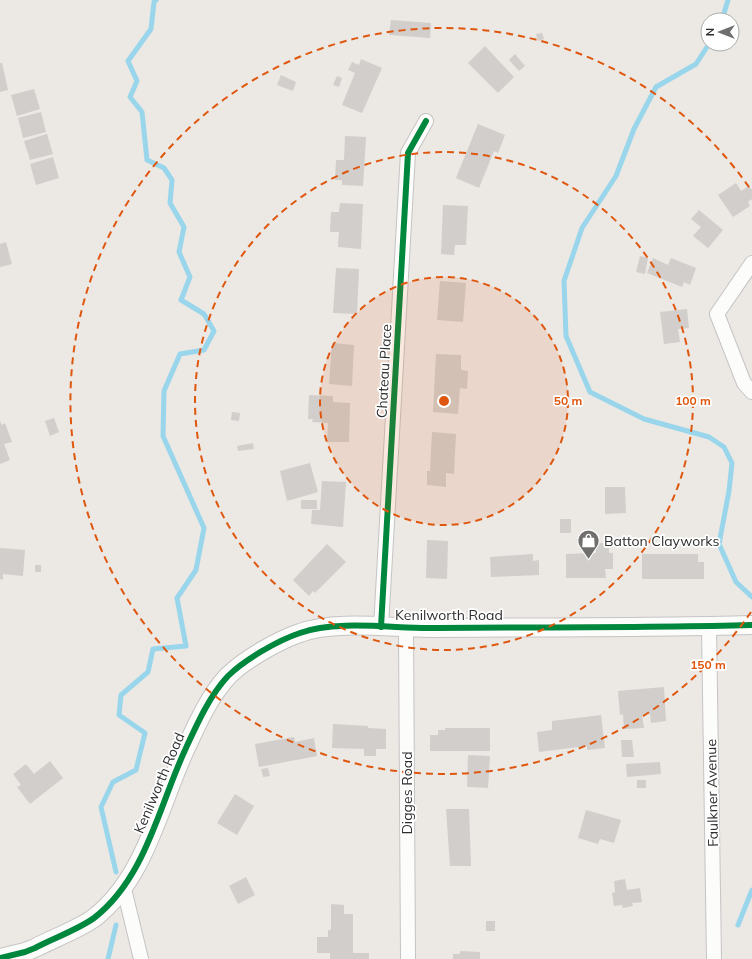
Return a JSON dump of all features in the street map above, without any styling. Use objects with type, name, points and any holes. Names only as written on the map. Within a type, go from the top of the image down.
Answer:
[{"type":"street","name":"Chateau Place","points":[[381,627],[408,153],[426,121]]},
{"type":"street","points":[[752,263],[717,314],[744,383],[752,392]]},
{"type":"street","name":"Kenilworth Road","points":[[0,958],[25,952],[92,920],[109,905],[124,888],[152,831],[186,748],[208,706],[228,676],[259,654],[302,632],[341,627],[406,628],[752,625]]},
{"type":"street","name":"Faulkner Avenue","points":[[709,626],[714,959]]},
{"type":"street","name":"Digges Road","points":[[406,628],[408,959]]},
{"type":"street","points":[[124,888],[141,959]]},
{"type":"building","points":[[391,20],[431,23],[430,38],[389,35]]},
{"type":"building","points":[[542,33],[544,39],[538,41],[536,34]]},
{"type":"building","points":[[485,46],[514,77],[498,93],[468,63]]},
{"type":"building","points":[[515,54],[525,66],[519,71],[509,60]]},
{"type":"building","points":[[361,59],[382,68],[362,113],[342,105],[355,73],[348,70],[352,62],[359,65]]},
{"type":"building","points":[[0,63],[2,63],[8,90],[0,92]]},
{"type":"building","points":[[281,75],[296,82],[293,91],[277,85]]},
{"type":"building","points":[[337,76],[342,78],[339,87],[333,85]]},
{"type":"building","points":[[34,89],[40,109],[17,116],[11,95]]},
{"type":"building","points":[[41,112],[46,132],[23,138],[18,118]]},
{"type":"building","points":[[478,124],[505,135],[498,153],[494,151],[479,188],[456,178]]},
{"type":"building","points":[[47,134],[53,154],[30,160],[24,141]]},
{"type":"building","points":[[345,136],[366,137],[363,186],[342,185],[342,180],[335,180],[336,160],[344,160]]},
{"type":"building","points":[[53,157],[59,178],[36,185],[30,164]]},
{"type":"building","points":[[736,183],[741,191],[749,186],[752,190],[752,199],[748,202],[750,206],[733,217],[718,195]]},
{"type":"building","points":[[340,203],[363,204],[361,249],[338,247],[339,232],[330,232],[331,212],[339,212]]},
{"type":"building","points":[[443,205],[468,206],[466,245],[455,245],[454,255],[441,254]]},
{"type":"building","points":[[699,210],[723,230],[708,248],[693,236],[701,227],[691,219]]},
{"type":"building","points":[[6,242],[12,264],[0,267],[0,244]]},
{"type":"building","points":[[640,256],[648,258],[645,274],[636,272]]},
{"type":"building","points":[[653,258],[668,265],[671,258],[696,268],[690,285],[684,282],[682,287],[647,273]]},
{"type":"building","points":[[336,268],[359,269],[357,314],[333,313]]},
{"type":"building","points":[[440,281],[466,283],[463,322],[437,320]]},
{"type":"building","points":[[687,309],[689,328],[678,329],[680,342],[664,344],[660,312]]},
{"type":"building","points":[[332,343],[354,345],[352,386],[329,384]]},
{"type":"building","points":[[436,354],[461,355],[461,370],[468,371],[467,389],[460,388],[458,414],[433,412]]},
{"type":"building","points":[[309,395],[333,396],[333,402],[350,403],[349,442],[327,442],[328,423],[312,422],[313,419],[308,419]]},
{"type":"building","points":[[232,412],[240,413],[239,421],[231,420]]},
{"type":"building","points":[[54,418],[59,432],[50,436],[45,421]]},
{"type":"building","points":[[0,421],[2,425],[5,423],[12,442],[4,444],[10,460],[0,464]]},
{"type":"building","points":[[432,432],[456,434],[454,474],[446,473],[446,487],[427,485],[427,471],[430,471]]},
{"type":"building","points":[[253,443],[254,449],[238,451],[237,446]]},
{"type":"building","points":[[310,463],[318,492],[287,501],[280,471]]},
{"type":"building","points":[[322,481],[346,482],[343,527],[311,524],[312,510],[320,510]]},
{"type":"building","points":[[605,487],[625,487],[626,513],[605,514]]},
{"type":"building","points":[[301,500],[317,500],[317,509],[301,509]]},
{"type":"building","points":[[560,519],[571,519],[571,533],[560,533]]},
{"type":"building","points":[[427,540],[448,541],[447,579],[426,578]]},
{"type":"building","name":"Batton Clayworks","points":[[596,543],[609,543],[609,553],[613,553],[613,569],[605,569],[606,578],[566,578],[566,554],[596,553]]},
{"type":"building","points":[[327,544],[346,562],[315,593],[313,591],[309,596],[293,580]]},
{"type":"building","points":[[0,548],[25,550],[23,576],[3,574],[3,580],[0,579]]},
{"type":"building","points":[[533,554],[533,561],[539,560],[539,575],[491,577],[490,557]]},
{"type":"building","points":[[642,554],[698,554],[698,562],[704,562],[704,579],[642,579]]},
{"type":"building","points":[[35,565],[41,565],[41,572],[35,572]]},
{"type":"building","points":[[664,687],[666,721],[651,723],[650,714],[642,715],[644,728],[624,729],[623,714],[620,715],[618,691]]},
{"type":"building","points":[[601,715],[605,748],[587,750],[587,746],[539,752],[537,732],[552,730],[552,721]]},
{"type":"building","points":[[333,724],[368,726],[368,728],[386,729],[386,749],[376,749],[376,756],[364,756],[364,749],[332,748]]},
{"type":"building","points":[[445,728],[490,728],[490,751],[430,751],[430,735],[438,735],[438,730],[445,730]]},
{"type":"building","points":[[294,737],[295,742],[314,738],[317,756],[259,767],[255,744]]},
{"type":"building","points":[[621,740],[632,740],[634,757],[622,757]]},
{"type":"building","points":[[468,755],[490,756],[488,788],[467,787]]},
{"type":"building","points":[[50,761],[63,778],[30,804],[17,787],[21,785],[13,774],[26,764],[34,774]]},
{"type":"building","points":[[660,762],[661,774],[627,777],[626,764]]},
{"type":"building","points":[[268,768],[270,776],[263,777],[261,769]]},
{"type":"building","points":[[637,780],[646,780],[646,788],[637,788]]},
{"type":"building","points":[[235,794],[254,806],[237,835],[217,823]]},
{"type":"building","points":[[446,809],[469,809],[471,866],[450,866]]},
{"type":"building","points":[[586,810],[621,820],[614,843],[600,839],[598,844],[578,838]]},
{"type":"building","points":[[246,877],[255,895],[238,904],[229,886]]},
{"type":"building","points":[[625,879],[627,890],[640,888],[642,902],[632,903],[633,906],[623,908],[622,905],[614,906],[612,893],[615,892],[614,881]]},
{"type":"building","points":[[331,904],[344,905],[344,914],[353,914],[353,953],[369,953],[369,959],[330,959],[330,953],[317,953],[317,937],[328,937],[328,930],[331,930]]},
{"type":"building","points":[[486,921],[495,921],[495,931],[486,931]]},
{"type":"building","points":[[460,951],[480,952],[480,959],[453,959],[453,954],[460,954]]},
{"type":"waterway","points":[[116,872],[101,807],[113,782],[136,770],[145,733],[119,715],[121,695],[148,672],[153,649],[186,646],[177,598],[196,570],[204,528],[163,436],[164,391],[180,354],[204,350],[214,331],[204,314],[181,300],[190,277],[179,252],[184,227],[170,203],[172,180],[164,168],[147,160],[142,112],[130,97],[137,81],[128,61],[151,29],[154,2],[156,0]]},
{"type":"waterway","points":[[724,12],[728,0]]},
{"type":"waterway","points":[[704,52],[696,64],[656,87],[634,129],[616,176],[582,228],[564,281],[566,336],[590,392],[644,419],[709,437],[724,447],[732,463],[729,491],[719,544],[736,582],[752,597]]},
{"type":"waterway","points":[[738,925],[752,890]]},
{"type":"waterway","points":[[108,959],[116,925]]},
{"type":"cycle path","points":[[381,627],[408,153],[426,121]]},
{"type":"cycle path","points":[[0,958],[25,952],[73,930],[94,918],[112,902],[127,883],[139,862],[159,816],[176,770],[204,710],[215,692],[228,676],[243,663],[272,645],[292,636],[314,629],[346,626],[428,628],[752,625]]},
{"type":"place","name":"Batton Clayworks","points":[[589,560]]}]
